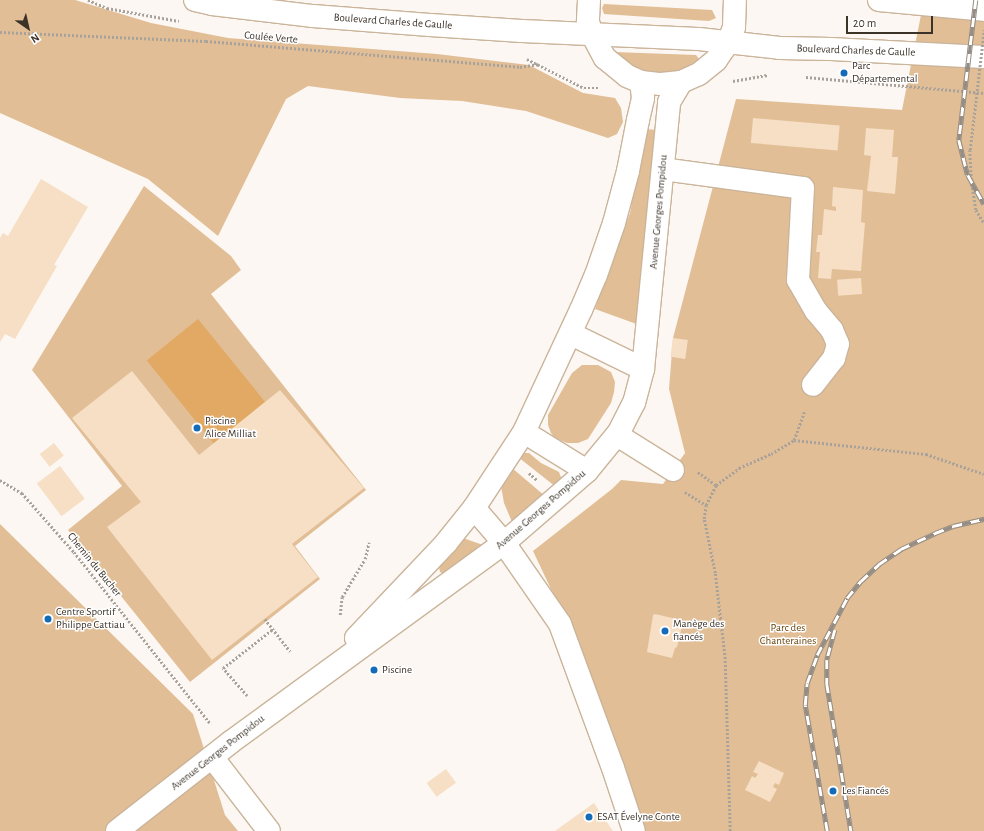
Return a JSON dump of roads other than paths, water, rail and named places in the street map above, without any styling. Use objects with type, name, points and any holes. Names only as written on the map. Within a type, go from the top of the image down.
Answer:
[{"type":"street","name":"Boulevard Charles de Gaulle","points":[[195,0],[212,4],[313,16],[514,31],[699,39],[780,48],[831,49],[984,57]]},
{"type":"street","points":[[589,0],[588,22],[592,34],[605,58],[615,68],[627,76],[641,82],[661,84],[681,82],[699,74],[716,60],[728,43],[734,27],[735,0]]},
{"type":"street","points":[[879,0],[984,10]]},
{"type":"street","name":"Avenue Georges Pompidou","points":[[319,676],[446,543],[474,508],[524,432],[571,334],[596,275],[614,223],[628,171],[643,98],[641,82]]},
{"type":"street","name":"Avenue Georges Pompidou","points":[[117,831],[231,742],[319,676],[504,543],[587,471],[618,435],[634,403],[643,369],[669,102],[681,82]]},
{"type":"street","points":[[663,168],[803,188],[798,280],[816,311],[832,330],[838,344],[834,358],[813,385]]},
{"type":"street","points":[[571,334],[643,369]]},
{"type":"street","points":[[524,432],[587,471]]},
{"type":"street","points":[[618,435],[673,470]]},
{"type":"street","points":[[474,508],[504,543],[560,624],[613,768],[634,831]]},
{"type":"street","points":[[212,757],[269,831]]},
{"type":"railway","points":[[976,0],[959,140],[968,175],[984,204]]},
{"type":"railway","points":[[827,831],[805,705],[807,683],[817,655],[847,598],[861,581],[879,564],[901,549],[935,533],[953,526],[984,519]]},
{"type":"railway","points":[[835,630],[827,660],[827,684],[851,831]]},
{"type":"place","name":"Parc Départemental","points":[[844,73]]},
{"type":"place","name":"Piscine Alice Milliat","points":[[197,428]]},
{"type":"place","name":"Centre Sportif Philippe Cattiau","points":[[48,619]]},
{"type":"place","name":"Manège des fiancés","points":[[665,631]]},
{"type":"place","name":"Piscine","points":[[374,670]]},
{"type":"place","name":"Les Fiancés","points":[[833,791]]},
{"type":"place","name":"ESAT Évelyne Conte","points":[[589,817]]},
{"type":"park label","name":"Parc des Chanteraines","points":[[788,635]]}]
